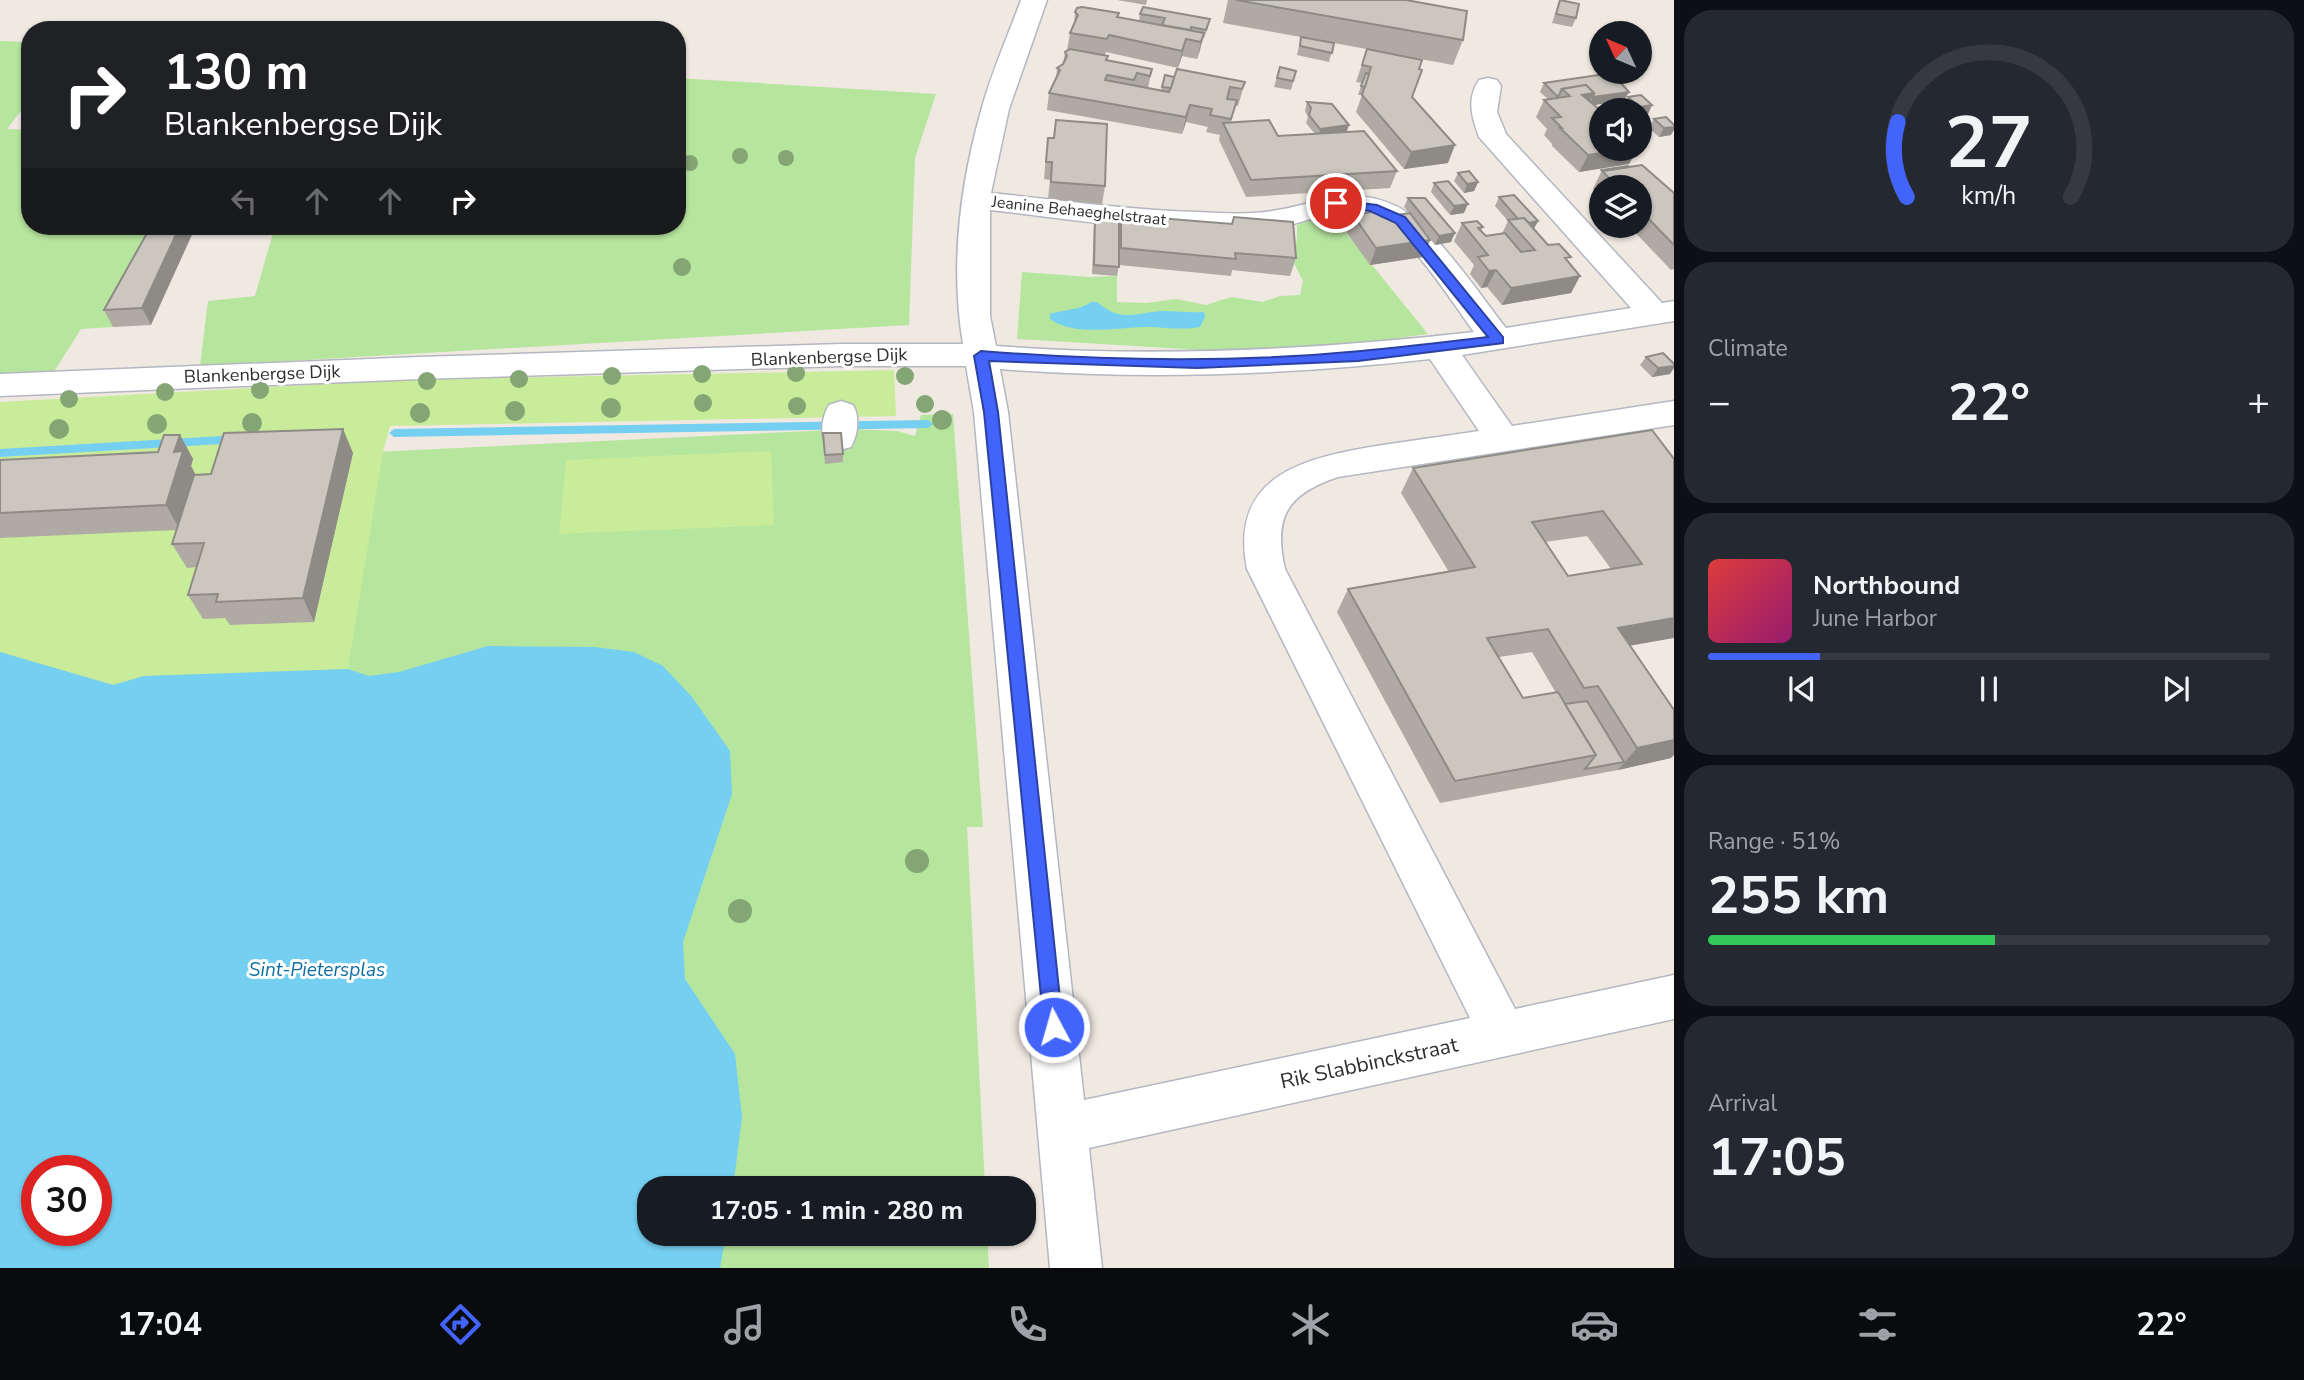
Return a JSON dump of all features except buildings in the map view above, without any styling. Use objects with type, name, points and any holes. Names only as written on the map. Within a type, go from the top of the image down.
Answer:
[{"type":"street","points":[[1034,0],[995,109],[975,200],[974,316],[991,412],[1076,1268]]},
{"type":"street","name":"Blankenbergse Dijk","points":[[1488,86],[1483,113],[1493,136],[1664,313]]},
{"type":"street","name":"Jeanine Behaeghelstraat","points":[[975,200],[1194,221],[1258,222],[1296,216],[1320,206],[1353,204],[1372,208],[1400,220],[1498,340]]},
{"type":"street","name":"Blankenbergse Dijk","points":[[0,385],[841,355],[981,356],[1032,360],[1197,363],[1358,356],[1498,340],[1664,313]]},
{"type":"street","points":[[1440,347],[1503,439]]},
{"type":"street","points":[[1503,1034],[1266,569],[1260,536],[1268,507],[1279,492],[1314,471],[1674,413]]},
{"type":"street","name":"Rik Slabbinckstraat","points":[[1064,1129],[1674,997]]},
{"type":"green space","points":[[0,41],[21,42],[21,111],[7,129],[21,130],[21,235],[164,235],[113,327],[81,329],[53,373],[0,376]]},
{"type":"green space","points":[[686,79],[936,94],[915,158],[909,325],[200,366],[208,301],[255,296],[272,235],[686,235]]},
{"type":"green space","points":[[1329,212],[1428,334],[1362,343],[1219,351],[1017,339],[1022,272],[1090,277],[1117,276],[1117,302],[1147,303],[1176,299],[1206,305],[1231,297],[1263,302],[1280,296],[1300,295],[1303,281],[1291,257],[1297,240],[1297,225]]},
{"type":"green space","points":[[894,370],[896,416],[390,426],[383,452],[348,669],[144,676],[114,685],[0,652],[0,402],[397,380]]},
{"type":"green space","points":[[953,414],[983,827],[967,827],[984,1176],[637,1176],[637,1246],[988,1246],[989,1268],[0,1268],[0,465],[353,453],[851,429],[897,431],[915,436],[921,415]]},
{"type":"green space","points":[[771,451],[774,525],[559,534],[566,460]]},
{"type":"water","points":[[1097,302],[1122,315],[1170,311],[1204,312],[1205,317],[1200,327],[1181,329],[1139,327],[1085,330],[1061,325],[1050,319],[1050,314]]},
{"type":"water","name":"Sint-Pietersplas","points":[[488,646],[595,647],[634,652],[663,666],[692,697],[730,751],[732,794],[683,942],[685,979],[735,1054],[742,1117],[735,1176],[637,1176],[637,1246],[724,1246],[720,1268],[0,1268],[0,652],[113,685],[144,676],[348,669],[369,676],[399,672]]},
{"type":"waterway","points":[[394,433],[928,424]]},
{"type":"waterway","points":[[0,453],[239,439]]},
{"type":"route","points":[[1054,1027],[991,412],[981,356],[1032,360],[1197,363],[1358,356],[1498,340],[1414,233],[1400,220],[1372,208],[1336,203]]}]
